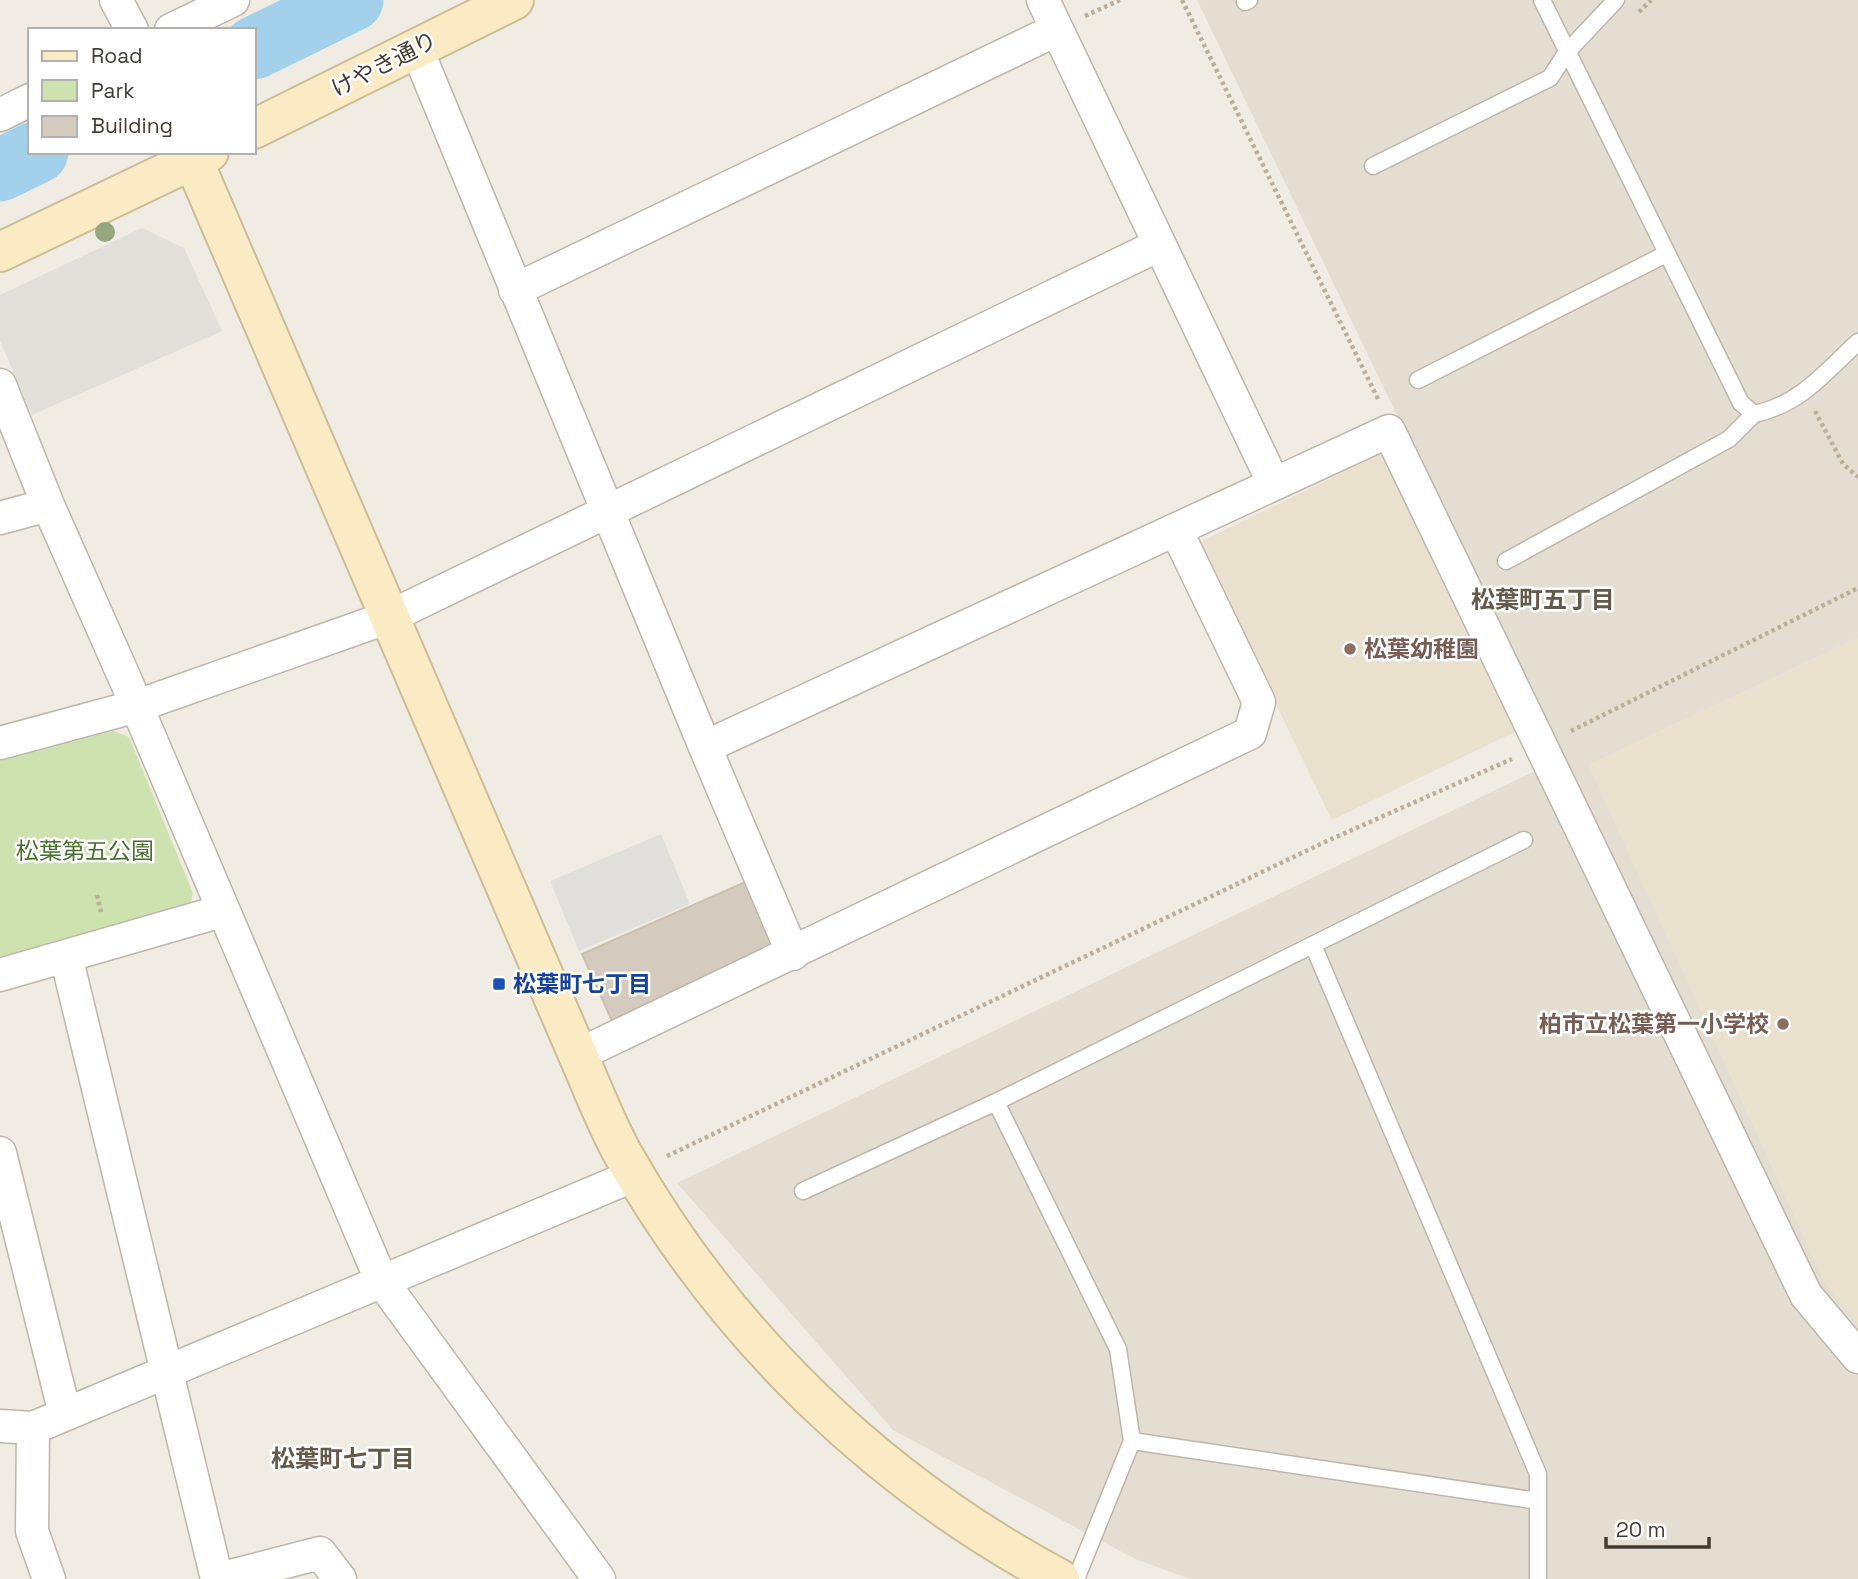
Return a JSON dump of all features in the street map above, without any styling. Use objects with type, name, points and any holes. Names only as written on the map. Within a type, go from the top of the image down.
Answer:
[{"type":"street","points":[[117,0],[131,28]]},
{"type":"street","points":[[175,28],[233,0]]},
{"type":"street","name":"けやき通り","points":[[256,128],[514,0]]},
{"type":"street","points":[[1043,0],[1274,484]]},
{"type":"street","points":[[515,290],[1056,30]]},
{"type":"street","points":[[416,47],[793,954]]},
{"type":"street","points":[[0,115],[28,101]]},
{"type":"street","points":[[0,252],[197,155],[388,617],[578,1055],[635,1174],[682,1249],[762,1349],[826,1414],[949,1514],[1060,1579]]},
{"type":"street","points":[[0,743],[137,706],[388,617],[1159,245]]},
{"type":"street","points":[[0,385],[48,505],[137,706],[381,1280],[599,1579]]},
{"type":"street","points":[[705,747],[1390,431],[1540,747],[1807,1295],[1858,1357]]},
{"type":"street","points":[[0,518],[48,505]]},
{"type":"street","points":[[578,1055],[1250,733],[1259,702],[1176,530]]},
{"type":"street","points":[[0,975],[222,911]]},
{"type":"street","points":[[66,956],[218,1579],[320,1553],[340,1579]]},
{"type":"street","points":[[0,1153],[65,1415]]},
{"type":"street","points":[[0,1426],[33,1428],[635,1174]]},
{"type":"street","points":[[33,1428],[32,1531],[49,1579]]},
{"type":"lane","points":[[1542,0],[1741,403],[1754,414]]},
{"type":"lane","points":[[1373,166],[1550,78],[1567,52],[1616,0]]},
{"type":"lane","points":[[1418,380],[1666,254]]},
{"type":"lane","points":[[1506,561],[1729,439],[1754,414],[1780,408],[1800,396],[1858,342]]},
{"type":"lane","points":[[803,1191],[996,1102],[1524,840]]},
{"type":"lane","points":[[1312,945],[1538,1474],[1538,1579]]},
{"type":"lane","points":[[996,1102],[1118,1349],[1132,1441],[1076,1579]]},
{"type":"lane","points":[[1132,1441],[1538,1501]]},
{"type":"path","points":[[1182,0],[1387,419],[1390,431]]},
{"type":"path","points":[[1800,396],[1816,413],[1843,464],[1858,477]]},
{"type":"path","points":[[662,1149],[668,1158],[1327,841],[1540,747],[1858,588]]},
{"type":"shaded area","points":[[1197,0],[1858,0],[1858,638],[1589,765],[1825,1282],[1858,1324],[1858,1579],[1190,1579],[1135,1559],[893,1430],[677,1183],[1562,758]]},
{"type":"shaded area","points":[[142,228],[184,248],[222,331],[32,415],[0,341],[0,295]]},
{"type":"shaded area","points":[[1389,450],[1523,728],[1332,820],[1198,543]]},
{"type":"shaded area","name":"柏市立松葉第一小学校","points":[[1858,638],[1858,1324],[1825,1282],[1589,765]]},
{"type":"shaded area","points":[[661,834],[690,904],[579,951],[550,881]]},
{"type":"green space","name":"松葉第五公園","points":[[113,731],[129,737],[193,893],[189,909],[0,963],[0,761]]},
{"type":"building","points":[[752,879],[782,947],[612,1021],[582,954]]},
{"type":"waterway","points":[[256,47],[352,0]]},
{"type":"waterway","points":[[0,170],[33,154]]},
{"type":"place","name":"松葉幼稚園","points":[[1350,649]]},
{"type":"place","name":"松葉町七丁目","points":[[499,984]]},
{"type":"place","name":"柏市立松葉第一小学校","points":[[1783,1024]]},
{"type":"district","name":"松葉町五丁目","points":[[1543,599]]},
{"type":"district","name":"松葉町七丁目","points":[[343,1458]]}]
